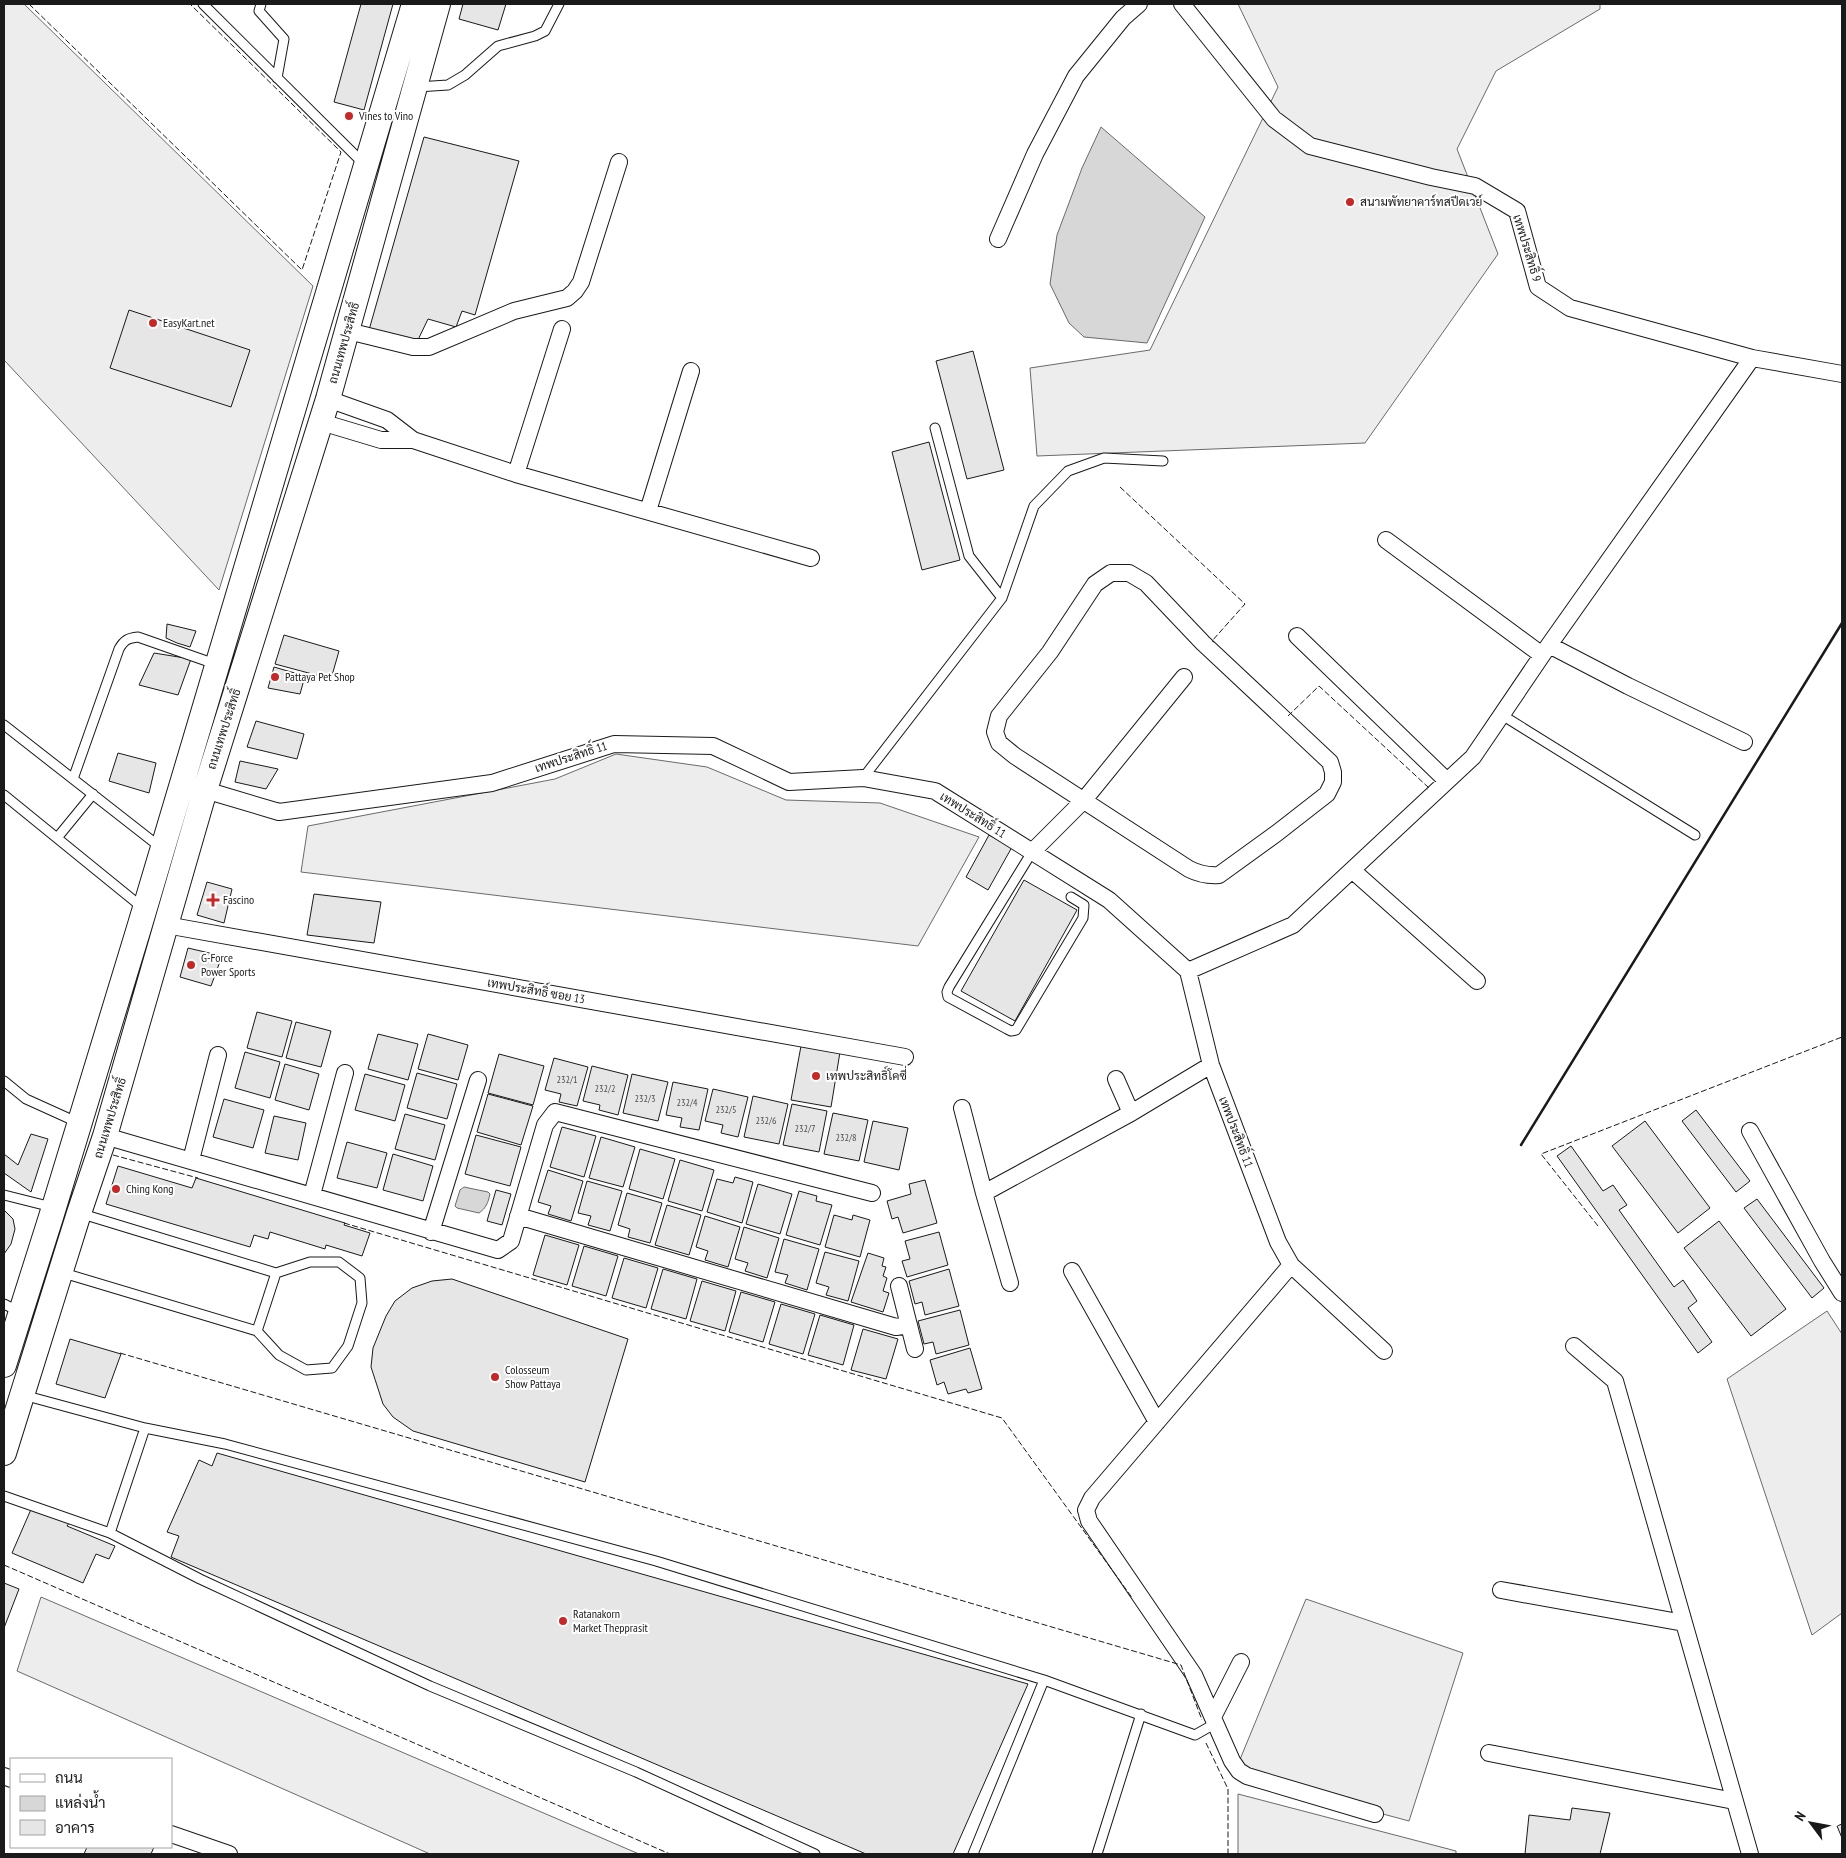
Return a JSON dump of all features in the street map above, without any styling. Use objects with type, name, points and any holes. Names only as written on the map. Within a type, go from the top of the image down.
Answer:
[{"type":"main road","name":"ถนนเทพประสิทธิ์","points":[[4,1365],[12,1308],[54,1208],[218,665],[414,4]]},
{"type":"main road","name":"ถนนเทพประสิทธิ์","points":[[4,1453],[60,1272],[105,1136],[205,790],[328,399],[438,4]]},
{"type":"street","points":[[998,239],[1035,154],[1076,76],[1123,18],[1139,4]]},
{"type":"street","name":"เทพประสิทธิ์ 9","points":[[1182,4],[1274,119],[1310,146],[1431,177],[1475,186],[1517,211],[1538,287],[1570,308],[1752,358],[1842,374]]},
{"type":"street","points":[[348,331],[414,347],[429,347],[514,311],[567,298],[576,291],[581,282],[619,162]]},
{"type":"street","points":[[516,474],[562,329]]},
{"type":"street","points":[[1188,971],[1293,925],[1473,757],[1752,358]]},
{"type":"street","points":[[648,511],[691,371]]},
{"type":"street","points":[[328,399],[387,420],[413,440]]},
{"type":"street","points":[[321,422],[381,440],[413,440],[516,474],[811,558]]},
{"type":"street","points":[[1386,540],[1546,650],[1628,686],[1744,742]]},
{"type":"street","points":[[1111,573],[1129,573],[1146,583],[1203,643],[1330,762],[1333,772],[1333,782],[1327,794],[1219,875],[1209,876],[1189,869],[1084,800],[1015,756],[999,743],[995,732],[999,716],[1050,652],[1094,584],[1111,573]]},
{"type":"street","points":[[1297,636],[1447,781]]},
{"type":"street","points":[[1032,852],[1084,800],[1184,677]]},
{"type":"street","name":"เทพประสิทธิ์ 11","points":[[205,790],[279,812],[492,783],[614,744],[713,746],[789,782],[863,778],[935,791],[1109,900],[1188,971],[1211,1065],[1278,1242],[1291,1265],[1384,1351]]},
{"type":"street","points":[[1352,870],[1477,981]]},
{"type":"street","name":"เทพประสิทธิ์ ซอย 13","points":[[166,924],[905,1057]]},
{"type":"street","points":[[191,1160],[218,1055]]},
{"type":"street","points":[[984,1193],[1131,1113],[1211,1065]]},
{"type":"street","points":[[312,1195],[344,1073]]},
{"type":"street","points":[[1116,1079],[1131,1113]]},
{"type":"street","points":[[432,1232],[478,1080]]},
{"type":"street","points":[[962,1108],[1010,1283]]},
{"type":"street","points":[[105,1136],[498,1250],[511,1241],[544,1125],[555,1112],[872,1193]]},
{"type":"street","points":[[1750,1131],[1822,1262],[1839,1282]]},
{"type":"street","points":[[518,1216],[896,1327],[909,1325]]},
{"type":"street","points":[[1291,1265],[1092,1498],[1086,1510],[1089,1521],[1194,1675],[1232,1761],[1239,1771],[1247,1776],[1375,1814]]},
{"type":"street","points":[[1072,1271],[1158,1422]]},
{"type":"street","points":[[899,1286],[915,1349]]},
{"type":"street","points":[[1574,1346],[1615,1381],[1750,1854]]},
{"type":"street","points":[[1502,1590],[1684,1624]]},
{"type":"street","points":[[1214,1720],[1240,1662]]},
{"type":"street","points":[[1489,1753],[1734,1800]]},
{"type":"street","points":[[172,1834],[229,1854]]},
{"type":"lane","points":[[203,4],[366,166]]},
{"type":"lane","points":[[261,4],[258,11],[284,40],[278,78]]},
{"type":"lane","points":[[414,88],[448,85],[465,75],[498,46],[545,31],[559,4]]},
{"type":"lane","points":[[935,428],[969,556],[1002,598]]},
{"type":"lane","points":[[863,778],[1002,598],[1034,506],[1068,471],[1104,458],[1163,461]]},
{"type":"lane","points":[[73,779],[119,649],[124,641],[129,638],[138,637],[218,665]]},
{"type":"lane","points":[[1502,715],[1695,834]]},
{"type":"lane","points":[[4,725],[163,848]]},
{"type":"lane","points":[[57,838],[93,794]]},
{"type":"lane","points":[[4,795],[144,909]]},
{"type":"lane","points":[[1032,852],[949,987],[948,997],[1011,1031],[1016,1030],[1083,918],[1084,905],[1071,897]]},
{"type":"lane","points":[[4,1081],[26,1099],[80,1123]]},
{"type":"lane","points":[[4,1195],[54,1208]]},
{"type":"lane","points":[[60,1272],[257,1332],[279,1355],[306,1370],[332,1368],[348,1346],[362,1303],[360,1278],[339,1262],[310,1262],[276,1273],[79,1213]]},
{"type":"lane","points":[[257,1332],[276,1273]]},
{"type":"lane","points":[[23,1395],[145,1428],[225,1444],[656,1561],[1044,1680],[1195,1735],[1214,1720]]},
{"type":"lane","points":[[110,1533],[145,1428]]},
{"type":"lane","points":[[4,1496],[110,1533],[200,1579],[430,1686],[636,1772],[815,1854]]},
{"type":"lane","points":[[973,1854],[1044,1680]]},
{"type":"lane","points":[[1097,1854],[1141,1714]]},
{"type":"shaded area","name":"EasyKart.net","points":[[4,4],[24,4],[313,286],[219,590],[4,360]]},
{"type":"shaded area","name":"สนามพัทยาคาร์ทสปีดเวย์","points":[[1238,4],[1600,4],[1600,9],[1496,71],[1457,149],[1498,254],[1365,443],[1037,456],[1030,368],[1150,350],[1278,87]]},
{"type":"shaded area","points":[[616,754],[707,767],[786,800],[880,803],[979,837],[918,946],[301,872],[308,826],[555,779]]},
{"type":"shaded area","points":[[1827,1311],[1842,1334],[1842,1613],[1812,1635],[1727,1379]]},
{"type":"shaded area","points":[[41,1597],[639,1854],[430,1854],[17,1671]]},
{"type":"shaded area","points":[[1306,1599],[1463,1653],[1409,1821],[1234,1774]]},
{"type":"shaded area","points":[[1238,1794],[1456,1851],[1456,1854],[1238,1854]]},
{"type":"water","points":[[1101,127],[1205,217],[1147,343],[1084,337],[1069,323],[1050,284],[1057,235],[1082,168]]},
{"type":"water","points":[[464,1187],[490,1194],[486,1205],[479,1213],[455,1206],[460,1190]]},
{"type":"building","points":[[361,4],[393,4],[364,110],[334,102]]},
{"type":"building","points":[[463,4],[506,4],[498,30],[459,19]]},
{"type":"building","points":[[424,137],[519,161],[475,315],[462,311],[456,327],[428,319],[417,342],[369,330]]},
{"type":"building","points":[[129,310],[250,350],[231,407],[110,368]]},
{"type":"building","points":[[973,351],[1004,470],[967,479],[936,361]]},
{"type":"building","points":[[929,442],[960,560],[922,570],[892,452]]},
{"type":"building","points":[[167,624],[196,631],[190,647],[166,638]]},
{"type":"building","points":[[284,635],[339,651],[331,679],[275,664]]},
{"type":"building","points":[[154,653],[191,659],[178,695],[139,685]]},
{"type":"building","points":[[274,667],[305,676],[300,694],[268,688]]},
{"type":"building","points":[[256,721],[304,734],[297,759],[247,747]]},
{"type":"building","points":[[118,753],[156,763],[149,793],[109,781]]},
{"type":"building","points":[[240,761],[278,769],[266,789],[235,782]]},
{"type":"building","points":[[989,835],[1012,847],[988,890],[966,877]]},
{"type":"building","points":[[1024,880],[1077,910],[1015,1021],[961,991]]},
{"type":"building","points":[[207,882],[232,889],[224,923],[197,915]]},
{"type":"building","points":[[314,894],[381,902],[374,943],[307,935]]},
{"type":"building","points":[[188,948],[222,956],[211,986],[180,977]]},
{"type":"building","points":[[257,1012],[292,1021],[282,1057],[247,1048]]},
{"type":"building","points":[[296,1022],[331,1031],[321,1067],[286,1058]]},
{"type":"building","points":[[378,1034],[418,1044],[408,1080],[368,1069]]},
{"type":"building","points":[[428,1034],[468,1045],[458,1080],[418,1069]]},
{"type":"building","name":"เทพประสิทธิ์โคซี่","points":[[801,1046],[840,1052],[831,1107],[791,1100]]},
{"type":"building","points":[[245,1052],[280,1062],[270,1098],[235,1088]]},
{"type":"building","points":[[499,1054],[544,1066],[533,1105],[488,1093]]},
{"type":"building","points":[[554,1058],[588,1067],[577,1106],[559,1102],[561,1094],[545,1090]]},
{"type":"building","points":[[285,1064],[319,1074],[309,1110],[275,1100]]},
{"type":"building","points":[[592,1066],[628,1075],[618,1115],[599,1110],[600,1105],[583,1101]]},
{"type":"building","points":[[417,1073],[457,1084],[447,1119],[407,1108]]},
{"type":"building","points":[[365,1074],[405,1085],[395,1121],[355,1110]]},
{"type":"building","points":[[632,1074],[668,1082],[658,1121],[623,1113]]},
{"type":"building","points":[[673,1082],[708,1089],[699,1130],[680,1127],[682,1118],[666,1115]]},
{"type":"building","points":[[713,1089],[748,1097],[738,1137],[721,1133],[723,1125],[705,1121]]},
{"type":"building","points":[[488,1094],[533,1106],[521,1145],[477,1132]]},
{"type":"building","points":[[753,1096],[788,1104],[779,1144],[744,1137]]},
{"type":"building","points":[[224,1099],[264,1110],[253,1148],[213,1137]]},
{"type":"building","points":[[792,1104],[827,1111],[819,1152],[783,1145]]},
{"type":"building","points":[[1696,1110],[1750,1181],[1736,1192],[1682,1121]]},
{"type":"building","points":[[833,1113],[868,1120],[859,1161],[824,1154]]},
{"type":"building","points":[[405,1114],[445,1125],[435,1160],[395,1149]]},
{"type":"building","points":[[274,1116],[306,1123],[298,1160],[265,1153]]},
{"type":"building","points":[[873,1121],[908,1128],[899,1170],[864,1162]]},
{"type":"building","points":[[1645,1121],[1710,1208],[1678,1233],[1612,1146]]},
{"type":"building","points":[[562,1127],[596,1136],[584,1177],[550,1167]]},
{"type":"building","points":[[31,1134],[48,1139],[31,1192],[4,1173],[4,1154],[18,1165]]},
{"type":"building","points":[[476,1135],[521,1147],[510,1186],[465,1174]]},
{"type":"building","points":[[601,1137],[635,1147],[623,1187],[589,1178]]},
{"type":"building","points":[[347,1142],[387,1153],[377,1188],[337,1178]]},
{"type":"building","points":[[1571,1146],[1603,1191],[1613,1185],[1627,1205],[1619,1210],[1674,1287],[1683,1280],[1697,1301],[1688,1308],[1712,1342],[1698,1353],[1557,1156]]},
{"type":"building","points":[[640,1149],[675,1159],[663,1199],[629,1189]]},
{"type":"building","points":[[393,1154],[433,1166],[423,1201],[383,1190]]},
{"type":"building","points":[[680,1160],[714,1170],[702,1211],[668,1201]]},
{"type":"building","points":[[118,1166],[192,1188],[196,1178],[345,1223],[344,1225],[370,1233],[362,1256],[326,1245],[325,1249],[270,1232],[268,1239],[254,1235],[250,1247],[106,1204]]},
{"type":"building","points":[[548,1170],[583,1181],[571,1221],[548,1214],[551,1206],[538,1202]]},
{"type":"building","points":[[735,1177],[753,1182],[742,1223],[707,1212],[717,1179],[733,1183]]},
{"type":"building","points":[[925,1180],[937,1223],[903,1233],[898,1217],[892,1219],[887,1201],[911,1194],[909,1184]]},
{"type":"building","points":[[587,1181],[622,1191],[610,1231],[588,1225],[591,1216],[578,1213]]},
{"type":"building","points":[[758,1184],[792,1194],[780,1234],[746,1224]]},
{"type":"building","points":[[496,1190],[511,1194],[502,1225],[487,1221]]},
{"type":"building","points":[[799,1191],[817,1196],[816,1201],[832,1205],[820,1245],[786,1235]]},
{"type":"building","points":[[627,1193],[662,1203],[650,1243],[628,1237],[630,1229],[618,1225]]},
{"type":"building","points":[[1757,1199],[1824,1288],[1812,1298],[1744,1208]]},
{"type":"building","points":[[667,1205],[701,1215],[689,1255],[655,1245]]},
{"type":"building","points":[[4,1210],[13,1219],[15,1229],[11,1244],[4,1254]]},
{"type":"building","points":[[834,1215],[852,1220],[853,1215],[870,1220],[860,1257],[825,1247]]},
{"type":"building","points":[[705,1216],[740,1227],[728,1267],[705,1260],[708,1251],[696,1247]]},
{"type":"building","points":[[1719,1221],[1786,1309],[1751,1336],[1684,1248]]},
{"type":"building","points":[[744,1227],[779,1238],[767,1278],[745,1271],[748,1263],[735,1259]]},
{"type":"building","points":[[939,1232],[948,1265],[907,1277],[902,1261],[910,1259],[905,1241]]},
{"type":"building","points":[[545,1235],[579,1245],[567,1285],[533,1275]]},
{"type":"building","points":[[784,1239],[819,1249],[807,1290],[785,1283],[788,1275],[775,1272]]},
{"type":"building","points":[[584,1246],[618,1256],[606,1296],[572,1286]]},
{"type":"building","points":[[825,1252],[859,1261],[848,1301],[826,1295],[829,1287],[816,1283]]},
{"type":"building","points":[[868,1253],[884,1258],[882,1266],[886,1267],[883,1276],[887,1278],[883,1291],[889,1293],[883,1312],[851,1302]]},
{"type":"building","points":[[624,1258],[658,1268],[646,1308],[612,1298]]},
{"type":"building","points":[[663,1269],[697,1279],[686,1319],[651,1309]]},
{"type":"building","points":[[949,1269],[959,1306],[925,1315],[922,1302],[915,1304],[909,1281]]},
{"type":"building","name":"Colosseum Show Pattaya","points":[[452,1279],[628,1339],[585,1482],[413,1431],[393,1417],[383,1404],[371,1367],[373,1348],[386,1316],[395,1301],[412,1288],[432,1281]]},
{"type":"building","points":[[702,1281],[736,1291],[725,1331],[690,1321]]},
{"type":"building","points":[[741,1292],[775,1302],[763,1342],[729,1332]]},
{"type":"building","points":[[781,1304],[815,1314],[803,1354],[769,1344]]},
{"type":"building","points":[[960,1310],[969,1345],[936,1354],[933,1342],[924,1344],[918,1321]]},
{"type":"building","points":[[820,1315],[854,1325],[843,1365],[808,1355]]},
{"type":"building","points":[[863,1329],[898,1339],[886,1379],[851,1370]]},
{"type":"building","points":[[70,1339],[121,1354],[105,1398],[56,1384]]},
{"type":"building","points":[[970,1348],[982,1389],[968,1393],[966,1389],[948,1394],[944,1382],[937,1385],[930,1360]]},
{"type":"building","name":"Ratanakorn Market Thepprasit","points":[[217,1453],[1028,1684],[953,1854],[866,1854],[171,1557],[179,1536],[167,1532],[199,1460],[212,1466]]},
{"type":"building","points":[[32,1507],[69,1523],[67,1526],[115,1546],[109,1559],[96,1554],[83,1583],[12,1553]]},
{"type":"building","points":[[4,1583],[19,1589],[4,1628]]},
{"type":"building","points":[[1572,1808],[1610,1813],[1600,1854],[1525,1854],[1529,1815],[1570,1820]]},
{"type":"building","points":[[1842,1824],[1842,1838],[1837,1826]]},
{"type":"building","points":[[87,1848],[154,1848],[151,1854],[84,1854]]},
{"type":"fence","points":[[29,4],[302,270],[341,152],[190,4]]},
{"type":"fence","points":[[1120,487],[1245,604],[1212,641],[1214,642]]},
{"type":"fence","points":[[1288,716],[1319,686],[1429,788],[1427,790]]},
{"type":"fence","points":[[1598,1226],[1541,1154],[1842,1037]]},
{"type":"fence","points":[[113,1155],[198,1178]]},
{"type":"fence","points":[[344,1223],[1002,1418],[1133,1599]]},
{"type":"fence","points":[[120,1353],[1181,1665],[1202,1720]]},
{"type":"fence","points":[[4,1565],[670,1854]]},
{"type":"fence","points":[[1206,1743],[1228,1789],[1228,1854]]},
{"type":"wall","points":[[1521,1145],[1842,623]]},
{"type":"place","name":"Vines to Vino","points":[[349,116]]},
{"type":"place","name":"สนามพัทยาคาร์ทสปีดเวย์","points":[[1350,202]]},
{"type":"place","name":"EasyKart.net","points":[[153,323]]},
{"type":"place","name":"Pattaya Pet Shop","points":[[275,677]]},
{"type":"place","name":"Fascino","points":[[213,900]]},
{"type":"place","name":"G-Force Power Sports","points":[[191,965]]},
{"type":"place","name":"เทพประสิทธิ์โคซี่","points":[[816,1076]]},
{"type":"place","name":"Ching Kong","points":[[116,1189]]},
{"type":"place","name":"Colosseum Show Pattaya","points":[[495,1377]]},
{"type":"place","name":"Ratanakorn Market Thepprasit","points":[[563,1621]]}]
